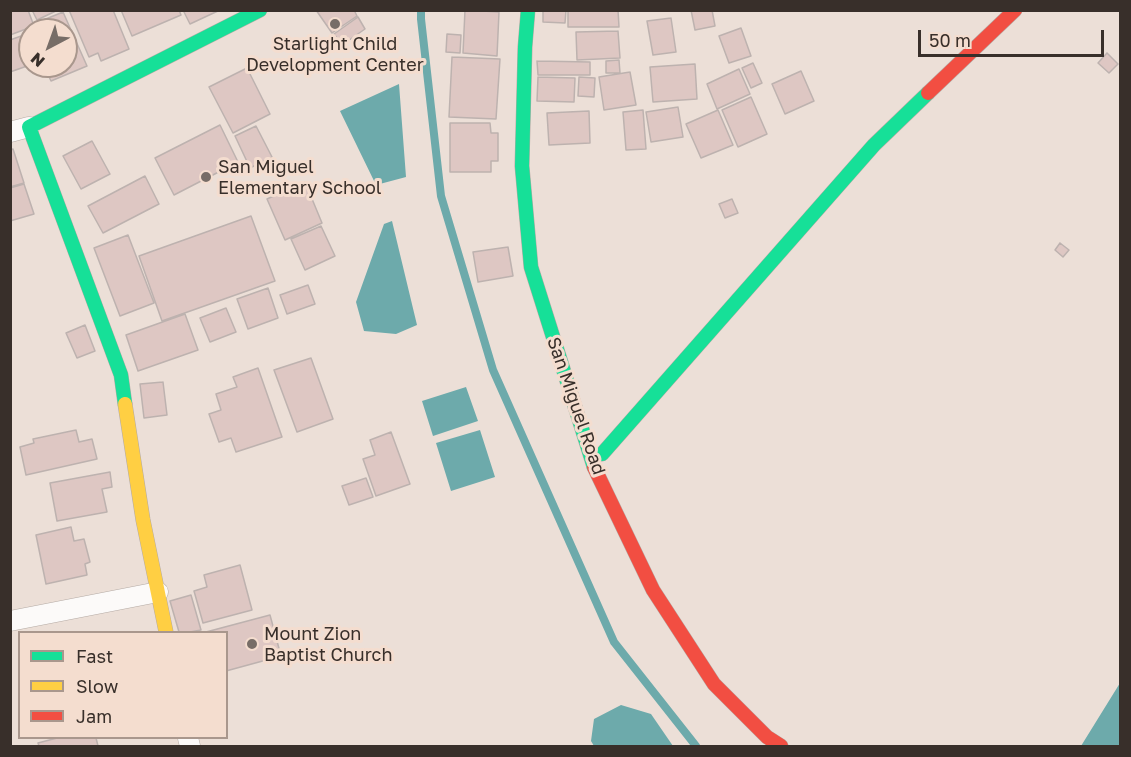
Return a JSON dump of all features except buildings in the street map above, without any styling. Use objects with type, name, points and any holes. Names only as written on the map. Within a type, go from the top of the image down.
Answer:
[{"type":"street","points":[[166,631],[143,520],[122,375],[20,129],[239,15],[260,10]]},
{"type":"street","name":"San Miguel Road","points":[[528,10],[522,166],[531,267],[591,460],[653,590],[714,684],[767,737],[781,747]]},
{"type":"street","points":[[602,454],[874,145],[1015,10]]},
{"type":"street","points":[[10,621],[158,592]]},
{"type":"water","points":[[399,84],[406,177],[376,185],[340,111]]},
{"type":"water","points":[[392,221],[417,325],[396,334],[364,331],[356,302],[384,224]]},
{"type":"water","points":[[466,387],[478,421],[433,436],[422,401]]},
{"type":"water","points":[[480,430],[495,477],[451,491],[436,443]]},
{"type":"water","points":[[1120,683],[1120,746],[1081,746]]},
{"type":"water","points":[[621,705],[651,714],[673,746],[594,746],[591,741],[594,719]]},
{"type":"waterway","points":[[421,10],[441,196],[493,370],[614,642],[696,746]]},
{"type":"traffic: fast","points":[[125,404],[121,375],[29,127],[260,10]]},
{"type":"traffic: fast","points":[[528,10],[522,166],[531,267],[594,467]]},
{"type":"traffic: fast","points":[[602,454],[874,145],[928,93]]},
{"type":"traffic: slow","points":[[125,404],[143,520],[166,631]]},
{"type":"traffic: jam","points":[[928,93],[1015,10]]},
{"type":"traffic: jam","points":[[594,467],[653,590],[714,684],[767,737],[781,746]]},
{"type":"place","name":"Starlight Child Development Center","points":[[335,24]]},
{"type":"place","name":"San Miguel Elementary School","points":[[206,177]]},
{"type":"place","name":"Mount Zion Baptist Church","points":[[252,644]]}]
